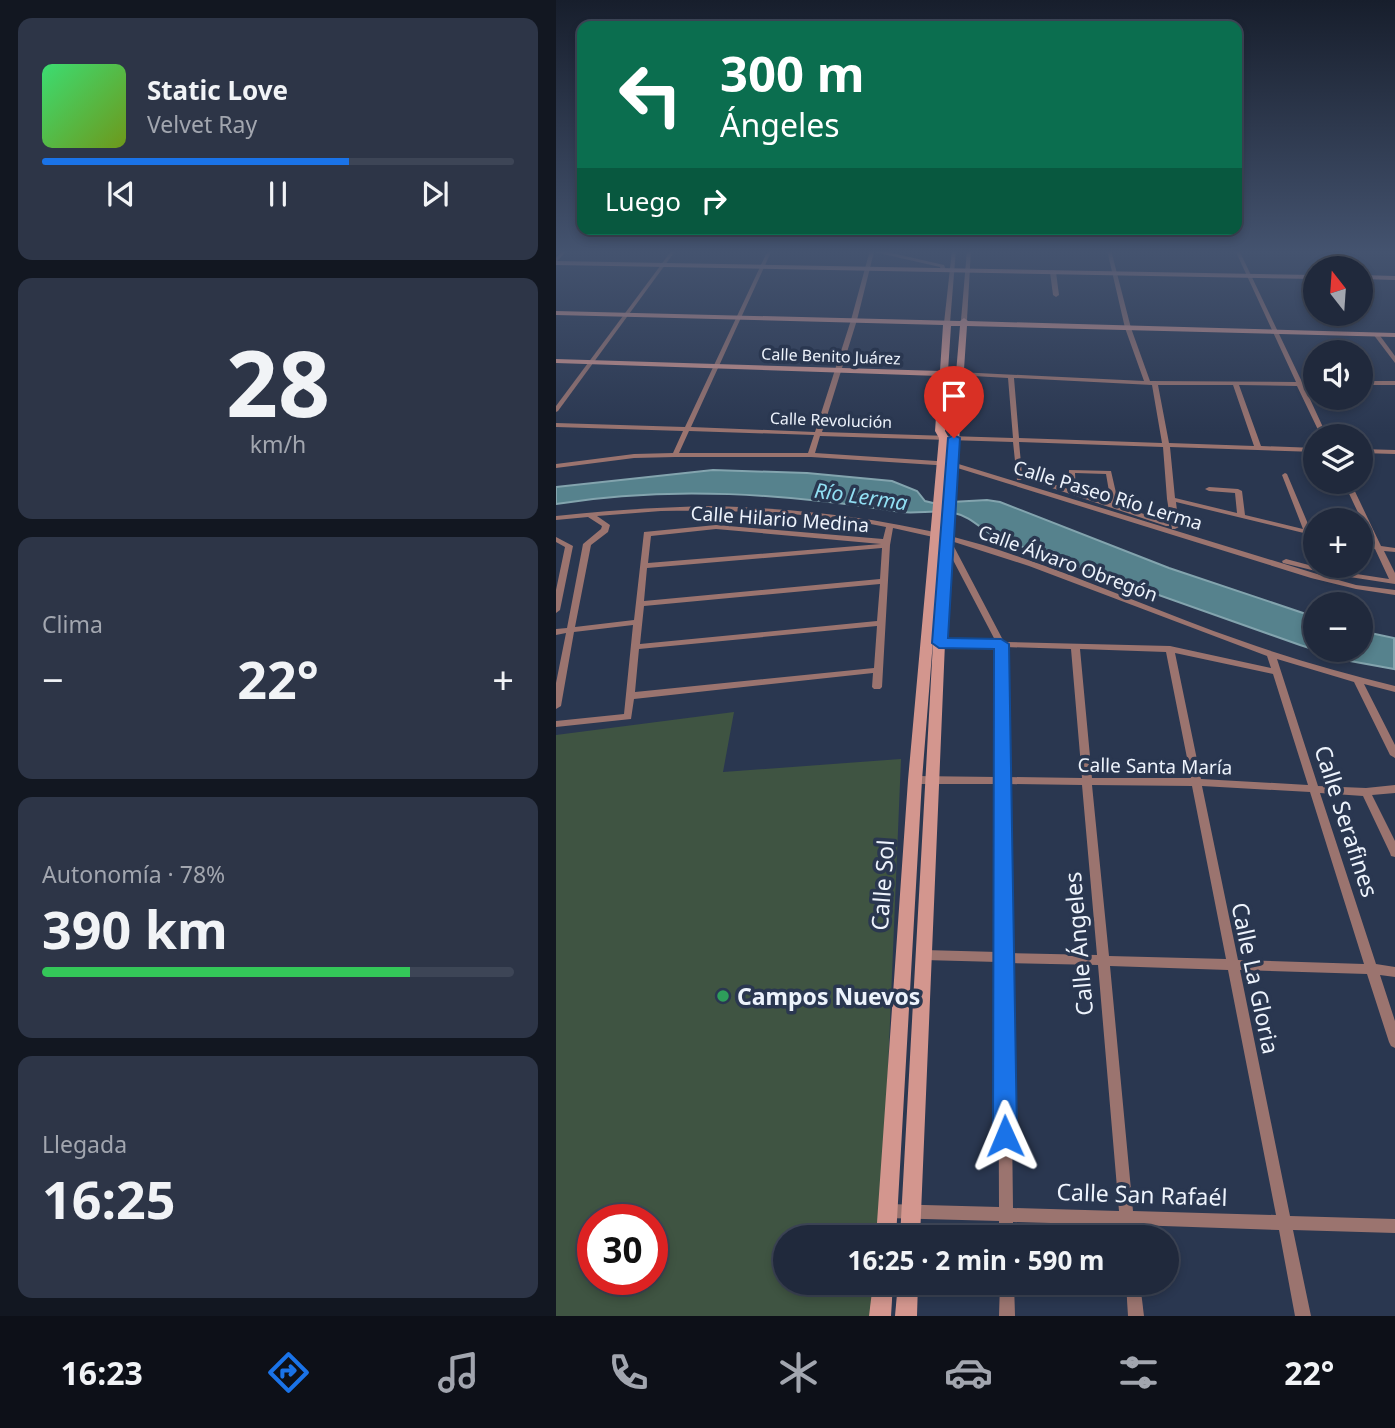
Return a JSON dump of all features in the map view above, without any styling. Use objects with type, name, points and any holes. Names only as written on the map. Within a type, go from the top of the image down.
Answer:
[{"type":"street","points":[[556,410],[630,311]]},
{"type":"street","points":[[675,455],[741,311]]},
{"type":"street","points":[[811,456],[856,311]]},
{"type":"street","points":[[947,311],[940,431],[949,438]]},
{"type":"street","points":[[910,1225],[933,780],[941,534],[949,438],[965,311]]},
{"type":"street","points":[[1124,311],[1151,383],[1166,444],[1175,527]]},
{"type":"street","points":[[1266,311],[1318,424]]},
{"type":"street","points":[[556,313],[947,323],[1394,329]]},
{"type":"street","points":[[1274,329],[1394,335]]},
{"type":"street","points":[[1376,334],[1394,360]]},
{"type":"street","name":"Calle Benito Juárez","points":[[556,361],[943,373],[1151,383],[1300,384]]},
{"type":"street","points":[[1011,376],[1019,477],[1324,571],[1394,582]]},
{"type":"street","points":[[1235,383],[1258,448]]},
{"type":"street","points":[[1373,383],[1394,383]]},
{"type":"street","name":"Calle Revolución","points":[[556,425],[1303,450]]},
{"type":"street","points":[[1373,451],[1394,452]]},
{"type":"street","name":"Calle Paseo Río Lerma","points":[[556,466],[634,456],[811,456],[946,469],[1314,576],[1394,593]]},
{"type":"street","points":[[1072,492],[1071,471],[1109,472],[1115,506]]},
{"type":"street","points":[[1285,475],[1303,515]]},
{"type":"street","points":[[1209,489],[1238,491],[1241,516]]},
{"type":"street","points":[[1352,494],[1394,582]]},
{"type":"street","points":[[1171,499],[1303,531]]},
{"type":"street","name":"Calle Álvaro Obregón","points":[[556,518],[589,514],[731,510],[800,513],[941,534],[1271,654],[1358,682],[1394,689]]},
{"type":"street","points":[[556,539],[569,546],[587,544],[605,530],[606,526],[589,514]]},
{"type":"street","points":[[877,687],[886,543],[890,526]]},
{"type":"street","name":"Calle Hilario Medina","points":[[556,724],[628,718],[647,534],[670,529],[716,527],[886,543]]},
{"type":"street","points":[[941,534],[1001,644],[1006,1225]]},
{"type":"street","name":"Calle Sol","points":[[886,1225],[915,780],[941,534]]},
{"type":"street","points":[[644,566],[886,543]]},
{"type":"street","points":[[556,706],[587,544]]},
{"type":"street","points":[[556,610],[569,546]]},
{"type":"street","points":[[1373,548],[1394,550]]},
{"type":"street","points":[[640,604],[884,581]]},
{"type":"street","points":[[556,632],[638,622]]},
{"type":"street","points":[[635,647],[881,623]]},
{"type":"street","points":[[939,643],[1170,649],[1277,672]]},
{"type":"street","name":"Calle Ángeles","points":[[1075,646],[1101,961],[1127,1225]]},
{"type":"street","name":"Calle La Gloria","points":[[1170,649],[1303,1316]]},
{"type":"street","name":"Calle Serafines","points":[[1271,654],[1394,1042]]},
{"type":"street","points":[[630,696],[878,670]]},
{"type":"street","points":[[1358,682],[1394,755]]},
{"type":"street","name":"Calle Santa María","points":[[915,780],[1195,782],[1366,792],[1394,789]]},
{"type":"street","points":[[1366,792],[1394,853]]},
{"type":"street","points":[[924,955],[1372,969],[1394,972]]},
{"type":"street","name":"Calle San Rafaél","points":[[887,1211],[1394,1226]]},
{"type":"street","points":[[880,1316],[882,1295]]},
{"type":"street","points":[[906,1316],[907,1295]]},
{"type":"street","points":[[1007,1295],[1008,1316]]},
{"type":"street","points":[[1134,1295],[1136,1316]]},
{"type":"shaded area","name":"Campos Nuevos","points":[[734,712],[723,772],[901,759],[882,1225],[773,1225],[773,1295],[879,1295],[878,1316],[556,1316],[556,735]]},
{"type":"water","name":"Río Lerma","points":[[713,470],[807,473],[892,481],[917,491],[925,501],[933,503],[987,500],[1000,502],[1169,568],[1303,613],[1303,646],[995,537],[954,513],[901,512],[815,500],[686,493],[599,498],[556,504],[556,487]]},
{"type":"water","points":[[1373,634],[1394,638],[1394,669],[1356,662],[1373,662]]},
{"type":"place","name":"Campos Nuevos","points":[[723,996]]},
{"type":"route","points":[[954,438],[939,643],[1001,644],[1005,1136]]}]
